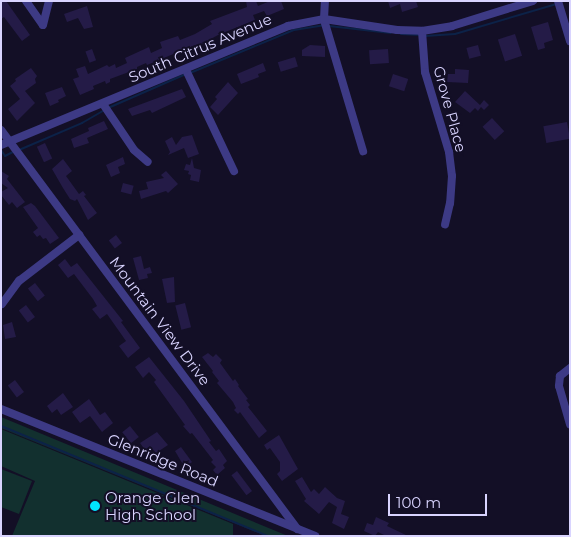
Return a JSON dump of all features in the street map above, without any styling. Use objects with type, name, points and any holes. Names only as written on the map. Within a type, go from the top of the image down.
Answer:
[{"type":"street","points":[[26,1],[43,25],[49,1]]},
{"type":"street","points":[[326,1],[324,20],[363,152]]},
{"type":"street","name":"South Citrus Avenue","points":[[1,145],[186,70],[288,26],[324,20],[397,30],[422,31],[452,26],[533,1]]},
{"type":"street","points":[[558,1],[570,40]]},
{"type":"street","name":"Grove Place","points":[[422,31],[425,72],[449,152],[452,176],[450,204],[445,224]]},
{"type":"street","points":[[186,70],[234,171]]},
{"type":"street","points":[[103,104],[134,150],[148,162]]},
{"type":"street","name":"Mountain View Drive","points":[[1,130],[297,529]]},
{"type":"street","points":[[2,304],[19,281],[79,236]]},
{"type":"street","points":[[570,368],[560,376],[559,386],[570,424]]},
{"type":"street","name":"Glenridge Road","points":[[1,409],[315,536]]},
{"type":"green space","points":[[1,417],[288,536],[266,536],[1,428]]},
{"type":"green space","name":"Orange Glen High School","points":[[1,429],[233,524],[233,536],[12,536],[35,481],[1,466]]},
{"type":"green space","points":[[1,469],[32,481],[19,514],[1,507]]},
{"type":"building","points":[[1,1],[6,1],[30,35],[22,41],[4,17],[1,19]]},
{"type":"building","points":[[246,1],[256,1],[258,6],[270,1],[281,1],[284,9],[267,16],[264,11],[253,15],[255,20],[218,35],[196,47],[195,45],[147,65],[146,63],[137,67],[137,69],[110,79],[110,82],[106,84],[105,81],[93,86],[94,89],[80,95],[73,79],[79,77],[76,69],[85,66],[88,74],[107,65],[109,67],[115,64],[116,68],[127,63],[125,58],[149,47],[151,53],[162,48],[160,42],[178,36],[180,40],[195,34],[212,24],[210,21],[247,7]]},
{"type":"building","points":[[388,1],[416,1],[418,7],[402,12],[400,4],[390,8]]},
{"type":"building","points":[[87,6],[93,27],[84,29],[78,18],[67,22],[64,14]]},
{"type":"building","points":[[548,22],[553,40],[544,43],[545,48],[538,50],[531,27]]},
{"type":"building","points":[[515,34],[522,56],[505,61],[498,40]]},
{"type":"building","points":[[310,45],[325,46],[325,57],[302,56],[302,50]]},
{"type":"building","points":[[478,45],[481,56],[469,59],[466,48]]},
{"type":"building","points":[[92,49],[96,60],[90,63],[85,51]]},
{"type":"building","points":[[388,49],[389,63],[370,64],[369,50]]},
{"type":"building","points":[[295,57],[298,67],[281,72],[278,62]]},
{"type":"building","points":[[263,63],[266,71],[258,74],[259,77],[241,84],[237,74]]},
{"type":"building","points":[[31,68],[37,76],[35,79],[36,83],[25,91],[35,103],[17,121],[8,109],[20,99],[10,86],[16,81],[15,79]]},
{"type":"building","points":[[455,69],[469,70],[468,83],[447,82],[448,74],[455,74]]},
{"type":"building","points":[[393,74],[408,79],[404,91],[389,86]]},
{"type":"building","points":[[228,82],[238,93],[218,115],[210,107],[217,99],[215,97]]},
{"type":"building","points":[[62,87],[66,96],[50,106],[45,93]]},
{"type":"building","points":[[182,89],[186,97],[152,113],[150,110],[132,116],[128,109]]},
{"type":"building","points":[[465,91],[480,105],[484,100],[489,105],[484,110],[481,107],[478,111],[475,108],[470,113],[455,102]]},
{"type":"building","points":[[492,118],[504,131],[495,140],[482,127]]},
{"type":"building","points":[[104,121],[108,129],[87,138],[89,143],[74,148],[71,139],[89,131],[88,128]]},
{"type":"building","points":[[567,122],[570,139],[546,143],[543,126]]},
{"type":"building","points":[[192,135],[199,154],[188,158],[184,148],[168,155],[170,152],[165,141],[172,137],[176,145],[182,137]]},
{"type":"building","points":[[45,143],[52,158],[44,162],[37,147]]},
{"type":"building","points":[[123,157],[125,164],[118,167],[120,173],[111,177],[106,165]]},
{"type":"building","points":[[192,158],[194,168],[201,170],[199,182],[190,180],[191,175],[188,174],[189,171],[184,170],[186,164],[190,165]]},
{"type":"building","points":[[63,159],[72,171],[66,176],[79,194],[83,191],[86,195],[84,196],[97,213],[88,220],[77,199],[75,201],[70,199],[52,169]]},
{"type":"building","points":[[1,171],[9,176],[7,179],[25,202],[17,208],[12,202],[9,205],[1,195],[1,192],[8,188],[1,183]]},
{"type":"building","points":[[166,171],[178,184],[168,193],[166,191],[141,199],[139,191],[148,189],[146,182],[164,178],[161,175]]},
{"type":"building","points":[[123,183],[134,186],[131,195],[121,192]]},
{"type":"building","points":[[31,203],[59,238],[50,244],[46,238],[43,239],[40,235],[37,237],[33,232],[38,228],[23,207]]},
{"type":"building","points":[[116,235],[122,243],[115,248],[109,240]]},
{"type":"building","points":[[141,256],[144,269],[150,267],[152,273],[147,274],[148,278],[139,280],[133,258]]},
{"type":"building","points":[[65,259],[71,267],[77,263],[123,321],[121,322],[140,348],[128,358],[119,346],[126,341],[107,314],[100,319],[92,309],[97,306],[93,299],[74,274],[68,278],[58,265]]},
{"type":"building","points":[[174,277],[175,302],[167,303],[162,279]]},
{"type":"building","points":[[35,283],[45,296],[38,301],[28,289]]},
{"type":"building","points":[[185,303],[191,327],[181,330],[175,305]]},
{"type":"building","points":[[26,305],[35,317],[28,322],[19,310]]},
{"type":"building","points":[[12,322],[16,337],[5,339],[3,325]]},
{"type":"building","points":[[208,353],[213,357],[216,354],[222,360],[220,363],[233,381],[235,379],[248,399],[246,400],[250,405],[248,407],[267,431],[259,438],[240,412],[238,414],[234,410],[236,408],[233,402],[217,383],[219,381],[202,357]]},
{"type":"building","points":[[149,357],[184,401],[211,441],[209,442],[216,451],[219,449],[227,461],[223,465],[225,468],[217,475],[213,470],[216,467],[211,462],[213,460],[192,433],[190,434],[183,426],[185,425],[154,382],[156,380],[149,372],[143,378],[135,367]]},
{"type":"building","points":[[15,380],[24,392],[17,397],[8,385]]},
{"type":"building","points":[[63,393],[73,407],[61,415],[57,409],[52,413],[47,406]]},
{"type":"building","points":[[89,399],[100,415],[105,412],[113,423],[102,432],[90,416],[80,423],[72,412]]},
{"type":"building","points":[[130,426],[139,437],[131,443],[122,432]]},
{"type":"building","points":[[157,432],[168,445],[156,453],[150,446],[145,450],[140,443]]},
{"type":"building","points":[[279,435],[298,469],[282,481],[277,474],[280,471],[280,462],[270,448],[267,450],[264,445]]},
{"type":"building","points":[[181,447],[192,462],[185,468],[175,451]]},
{"type":"building","points":[[237,471],[252,491],[246,495],[231,475]]},
{"type":"building","points":[[302,477],[311,492],[314,489],[319,494],[325,487],[337,498],[345,501],[341,514],[349,517],[344,529],[332,523],[337,507],[329,502],[319,514],[304,501],[306,499],[295,481]]},
{"type":"building","points":[[376,517],[389,523],[387,526],[408,536],[386,536],[378,532],[375,536],[364,531],[367,523],[373,525]]},
{"type":"waterway","points":[[425,36],[455,34],[556,4]]},
{"type":"waterway","points":[[190,73],[294,30],[324,25]]},
{"type":"waterway","points":[[329,26],[391,33]]},
{"type":"waterway","points":[[401,34],[421,35]]},
{"type":"waterway","points":[[108,108],[186,74]]},
{"type":"waterway","points":[[19,150],[82,123],[103,111]]},
{"type":"waterway","points":[[1,150],[5,156],[15,151]]},
{"type":"waterway","points":[[1,426],[268,536]]},
{"type":"place","name":"Orange Glen High School","points":[[95,506]]}]
